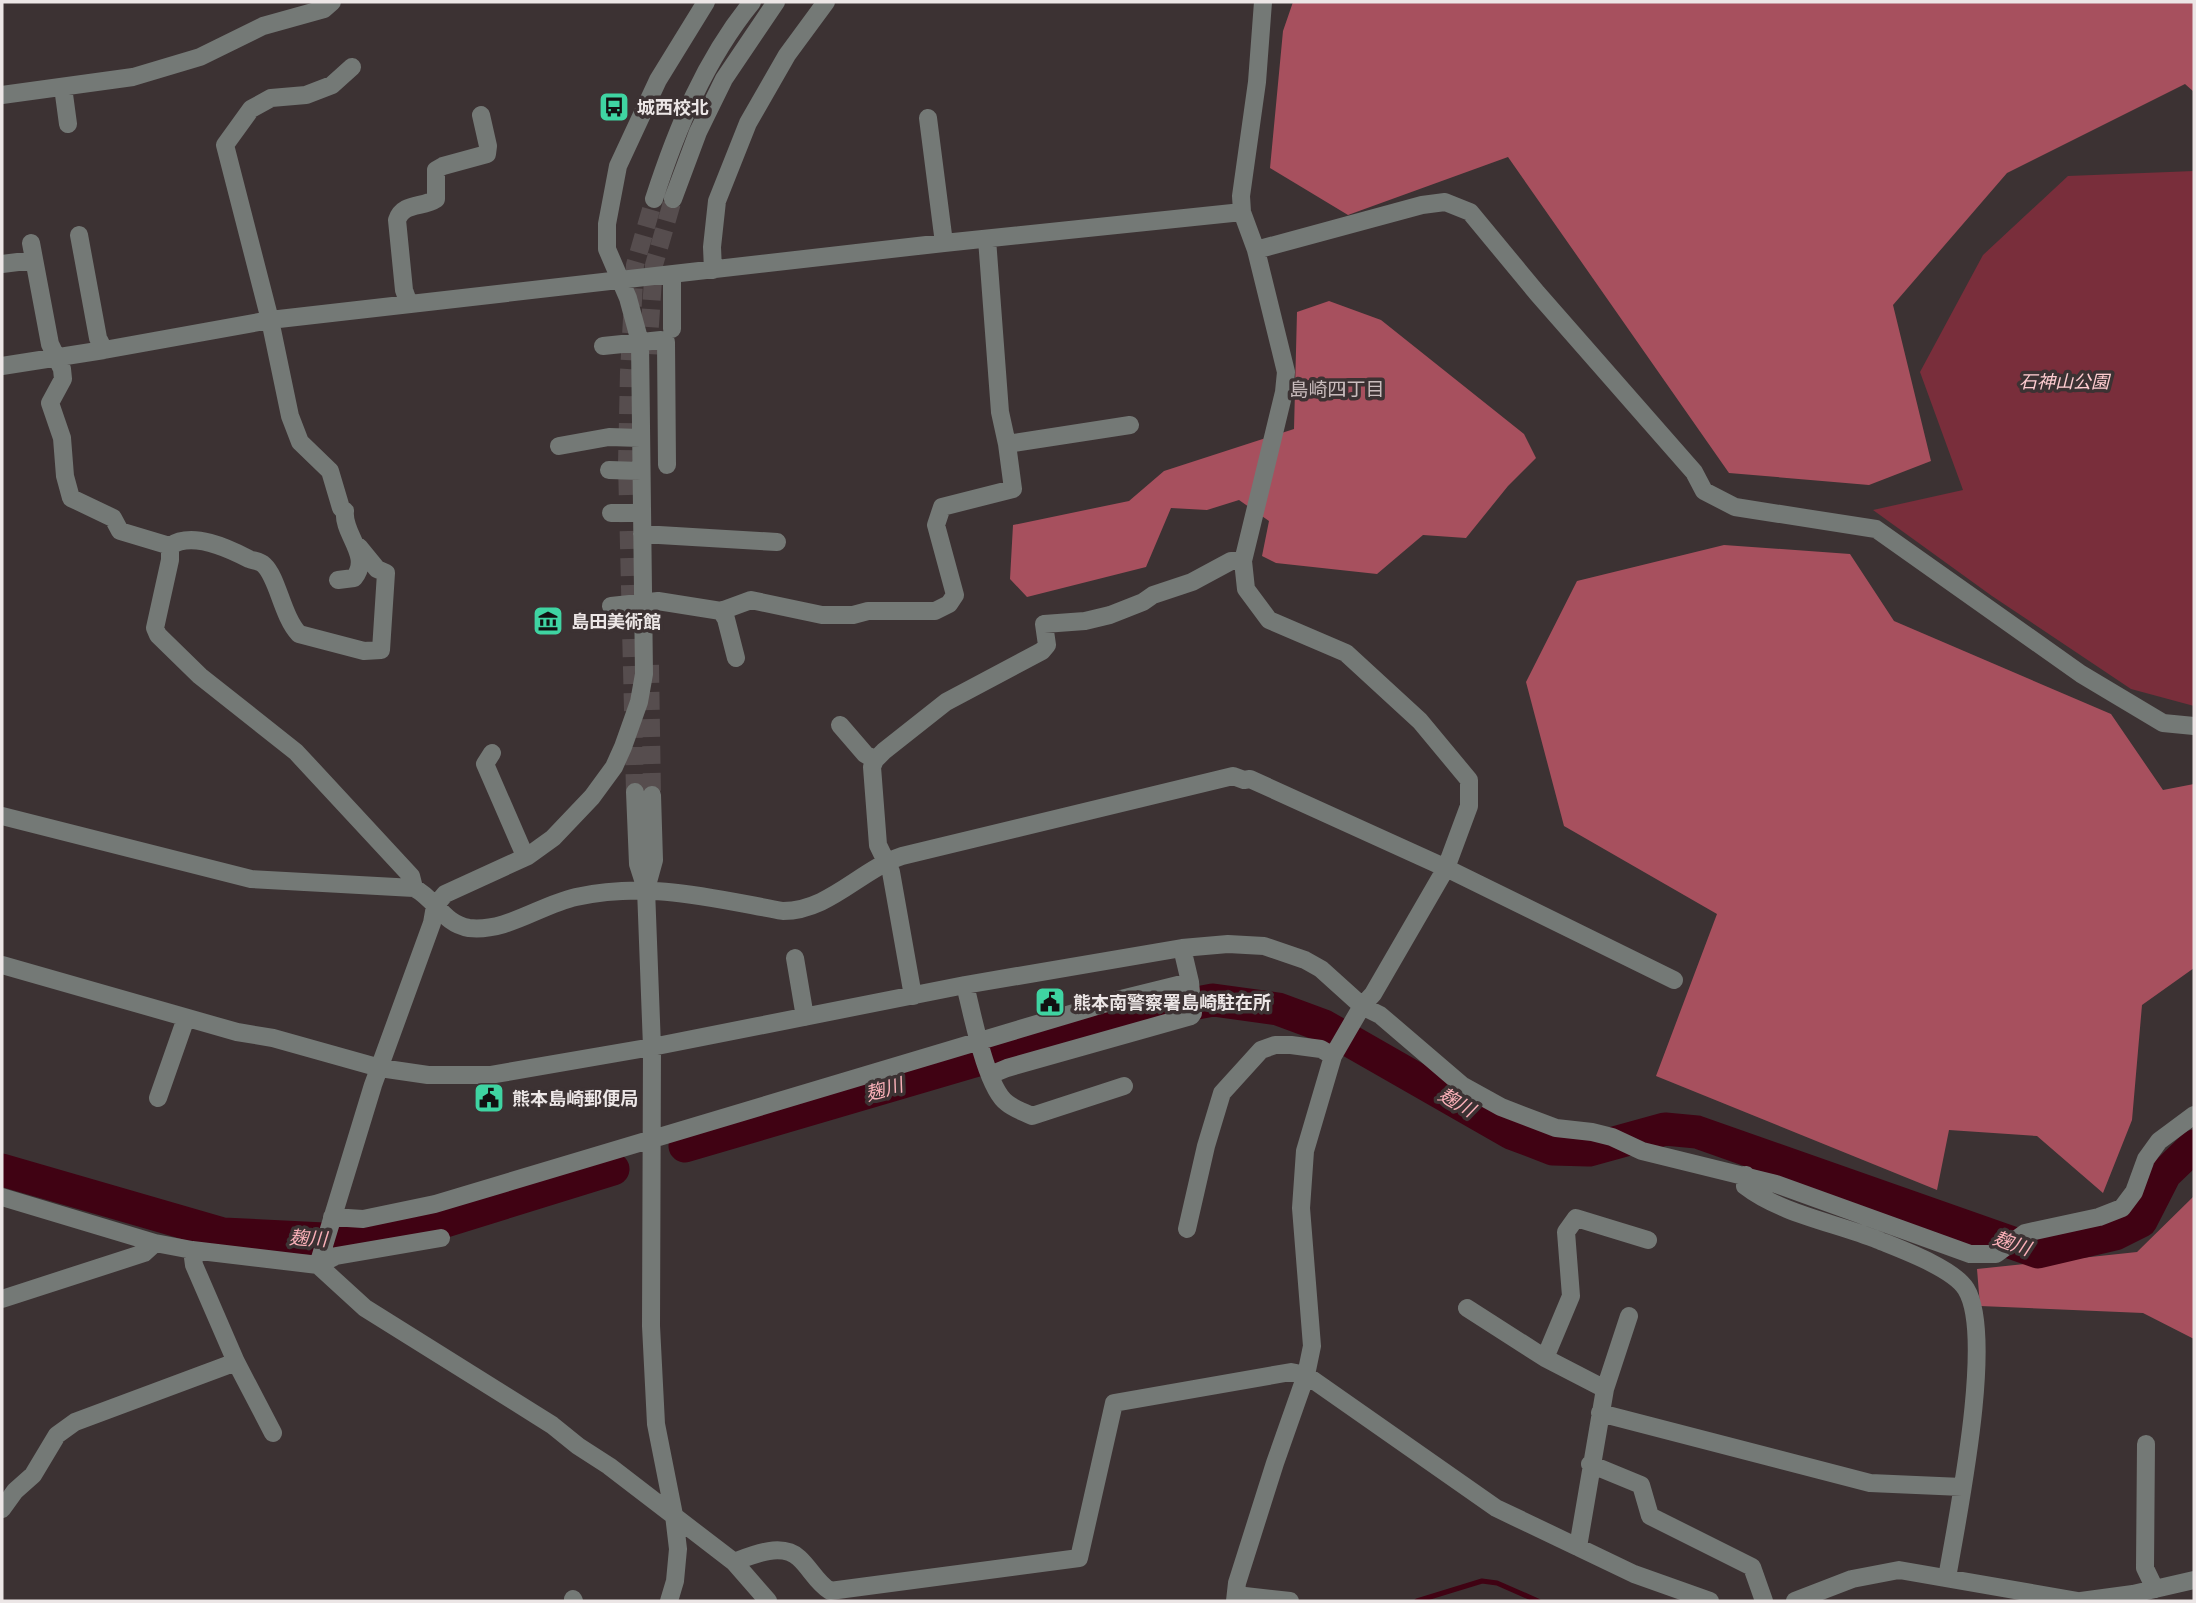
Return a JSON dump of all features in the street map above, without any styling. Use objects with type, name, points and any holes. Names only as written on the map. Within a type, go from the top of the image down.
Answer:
[{"type":"street","points":[[2,95],[133,77],[200,57],[262,26],[324,9],[332,2]]},
{"type":"street","points":[[320,1259],[380,1068],[432,923],[435,905],[439,899],[454,890],[528,856],[553,838],[592,797],[614,767],[641,692],[644,674],[644,603],[640,342],[631,308],[607,249],[606,237],[618,166],[657,80],[706,2]]},
{"type":"street","points":[[654,199],[668,155],[688,107],[729,30],[752,2]]},
{"type":"street","points":[[673,199],[698,132],[724,79],[776,2]]},
{"type":"street","points":[[713,270],[716,201],[748,122],[787,55],[826,2]]},
{"type":"street","points":[[1263,2],[1257,82],[1241,196],[1242,212],[1256,250],[1286,372],[1284,392],[1243,561],[1247,589],[1269,620],[1346,653],[1420,721],[1469,780],[1469,807],[1446,868],[1373,994],[1362,1006],[1335,1053],[1306,1151],[1301,1208],[1312,1346],[1306,1376],[1275,1463],[1237,1583],[1235,1598],[1290,1601]]},
{"type":"street","points":[[338,580],[347,581],[360,571],[356,545],[345,522],[345,511],[341,508],[330,471],[300,442],[290,416],[271,320],[225,145],[251,109],[271,98],[306,95],[332,85],[352,67]]},
{"type":"street","points":[[63,87],[68,124]]},
{"type":"street","points":[[409,304],[404,290],[397,220],[399,213],[405,208],[430,203],[436,199],[436,170],[487,154],[488,146],[481,116]]},
{"type":"street","points":[[928,118],[944,243]]},
{"type":"street","points":[[1256,250],[1422,205],[1445,202],[1470,212],[1694,472],[1704,491],[1735,507],[1877,529],[2081,674],[2164,723],[2194,726]]},
{"type":"street","points":[[2,366],[271,320],[944,243],[1242,212]]},
{"type":"street","points":[[79,235],[98,338],[104,350]]},
{"type":"street","points":[[611,606],[658,601],[721,611],[751,600],[822,615],[853,615],[868,611],[935,611],[949,604],[955,595],[936,525],[942,507],[1013,489],[1000,412],[987,239]]},
{"type":"street","points":[[2,264],[32,251],[50,344],[62,369],[63,379],[50,403],[62,438],[65,476],[71,498],[113,518],[120,531],[170,546]]},
{"type":"street","points":[[671,275],[672,329]]},
{"type":"street","points":[[603,346],[660,340],[666,342],[667,465]]},
{"type":"street","points":[[1007,444],[1130,425]]},
{"type":"street","points":[[559,446],[609,437],[640,438]]},
{"type":"street","points":[[609,470],[640,471]]},
{"type":"street","points":[[611,513],[641,513]]},
{"type":"street","points":[[642,534],[776,542]]},
{"type":"street","points":[[170,546],[177,541],[200,541],[224,547],[259,562],[269,572],[288,620],[299,634],[364,651],[381,650],[386,573],[377,569],[362,548],[356,545]]},
{"type":"street","points":[[170,546],[170,560],[155,628],[158,635],[200,676],[296,752],[411,877],[414,888]]},
{"type":"street","points":[[913,996],[891,872],[878,845],[872,777],[875,760],[946,702],[1042,651],[1047,645],[1044,624],[1085,621],[1110,615],[1143,602],[1153,595],[1192,582],[1231,561],[1243,561]]},
{"type":"street","points":[[721,611],[726,619],[736,658]]},
{"type":"street","points":[[840,725],[865,754],[875,760]]},
{"type":"street","points":[[492,752],[485,764],[522,849],[528,856]]},
{"type":"street","points":[[2,816],[251,879],[414,888],[423,892],[452,923],[470,928],[501,925],[548,905],[576,897],[620,890],[676,892],[783,912],[798,911],[816,905],[887,861],[1233,776],[1250,779],[1446,868],[1674,981]]},
{"type":"street","points":[[643,794],[638,864],[646,889],[652,1046],[651,1326],[656,1424],[678,1549],[675,1581],[669,1601]]},
{"type":"street","points":[[2,965],[237,1032],[273,1038],[380,1068],[428,1074],[490,1075],[965,985],[1182,948],[1228,944],[1264,946],[1305,960],[1321,969],[1362,1006],[1380,1015],[1463,1086],[1501,1107],[1556,1128],[1592,1132],[1612,1137],[1642,1151],[1746,1175],[1970,1254],[1996,1254],[2025,1233],[2099,1217],[2122,1208],[2134,1192],[2147,1159],[2159,1141],[2194,1115]]},
{"type":"street","points":[[989,1072],[1191,1016],[1193,1013],[1190,987],[1182,948]]},
{"type":"street","points":[[795,958],[805,1017]]},
{"type":"street","points":[[965,985],[989,1072],[998,1093],[1006,1103],[1032,1116],[1124,1086]]},
{"type":"street","points":[[331,1222],[363,1219],[435,1204],[651,1138],[981,1043],[1117,1000],[1190,987]]},
{"type":"street","points":[[158,1098],[186,1018]]},
{"type":"street","points":[[1187,1229],[1206,1146],[1222,1093],[1261,1051],[1275,1045],[1321,1049],[1335,1053]]},
{"type":"street","points":[[1746,1175],[1745,1186],[1761,1198],[1934,1263],[1966,1287],[1976,1319],[1974,1411],[1947,1578]]},
{"type":"street","points":[[2,1197],[155,1243],[192,1250],[320,1259],[441,1238]]},
{"type":"street","points":[[1545,1358],[1571,1296],[1566,1232],[1576,1218],[1648,1240]]},
{"type":"street","points":[[2,1299],[144,1253],[155,1243]]},
{"type":"street","points":[[192,1250],[194,1265],[236,1362],[273,1433]]},
{"type":"street","points":[[320,1259],[365,1308],[552,1425],[734,1562],[768,1601]]},
{"type":"street","points":[[1467,1308],[1545,1358],[1605,1389]]},
{"type":"street","points":[[1578,1547],[1590,1464],[1605,1389],[1629,1316]]},
{"type":"street","points":[[2,1509],[15,1491],[33,1475],[57,1435],[75,1422],[236,1362]]},
{"type":"street","points":[[734,1562],[779,1549],[797,1556],[819,1585],[830,1591],[1079,1558],[1114,1403],[1291,1372],[1306,1376],[1496,1508],[1634,1574],[1710,1601]]},
{"type":"street","points":[[1600,1412],[1870,1483],[1962,1487]]},
{"type":"street","points":[[2146,1444],[2145,1568],[2155,1589]]},
{"type":"street","points":[[1590,1464],[1641,1485],[1650,1516],[1752,1567],[1764,1601]]},
{"type":"street","points":[[1795,1601],[1852,1579],[1899,1570],[2079,1601],[2194,1580]]},
{"type":"green space","name":"石神山公園","points":[[2194,171],[2194,706],[2131,689],[1992,596],[1873,510],[1963,490],[1920,372],[1983,255],[2068,176]]},
{"type":"shaded area","points":[[1293,2],[2194,2],[2194,92],[2185,84],[2007,173],[1893,305],[1931,461],[1869,485],[1729,473],[1508,157],[1348,215],[1270,168],[1283,31]]},
{"type":"shaded area","points":[[1329,301],[1381,320],[1524,434],[1536,458],[1508,486],[1466,538],[1423,535],[1377,574],[1276,563],[1262,556],[1269,521],[1239,500],[1207,510],[1171,508],[1146,567],[1027,597],[1010,579],[1013,525],[1129,501],[1164,471],[1294,429],[1297,312]]},
{"type":"shaded area","points":[[1724,545],[1850,554],[1894,621],[2111,714],[2163,790],[2194,784],[2194,968],[2142,1005],[2132,1120],[2103,1193],[2037,1136],[1949,1130],[1937,1190],[1656,1076],[1717,914],[1564,826],[1526,682],[1577,581]]},
{"type":"shaded area","points":[[2194,1196],[2194,1339],[2143,1313],[1980,1306],[1977,1269],[2137,1252]]},
{"type":"waterway","name":"麹川","points":[[685,1146],[1154,1011],[1213,1000],[1278,1009],[1324,1026],[1511,1133],[1553,1149],[1589,1150],[1665,1129],[1697,1132],[2038,1252],[2115,1234],[2141,1221],[2165,1174],[2194,1146]]},
{"type":"waterway","name":"麹川","points":[[2,1170],[223,1234],[344,1240],[439,1223],[613,1169]]},
{"type":"waterway","points":[[1417,1601],[1482,1581],[1497,1583],[1538,1601]]},
{"type":"tunnel","points":[[635,792],[627,464],[629,372],[635,265],[654,199]]},
{"type":"tunnel","points":[[648,354],[654,265],[673,199]]},
{"type":"tunnel","points":[[650,665],[652,795]]},
{"type":"place","name":"城西校北","points":[[614,107]]},
{"type":"place","name":"島田美術館","points":[[548,621]]},
{"type":"place","name":"熊本南警察署島崎駐在所","points":[[1050,1002]]},
{"type":"place","name":"熊本島崎郵便局","points":[[489,1098]]},
{"type":"district","name":"島崎四丁目","points":[[1337,389]]}]
